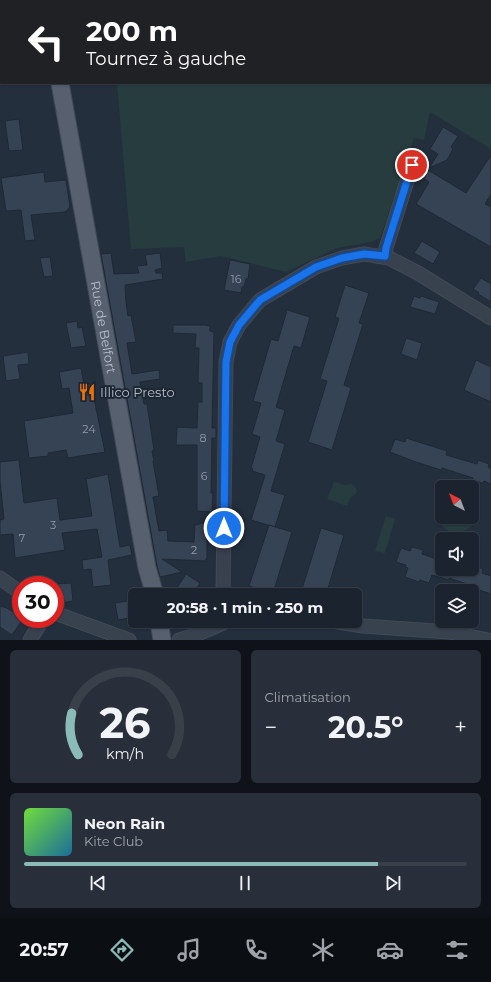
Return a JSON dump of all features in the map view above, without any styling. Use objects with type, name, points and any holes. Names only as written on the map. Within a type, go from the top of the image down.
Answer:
[{"type":"main road","name":"Rue de Belfort","points":[[60,84],[147,568],[153,588]]},
{"type":"main road","points":[[160,628],[162,640]]},
{"type":"street","points":[[387,257],[386,248],[412,165]]},
{"type":"street","points":[[223,588],[226,362],[230,342],[239,325],[260,300],[316,267],[342,258],[364,254],[387,257],[418,273],[491,318]]},
{"type":"street","points":[[0,578],[12,587]]},
{"type":"street","points":[[64,616],[129,640]]},
{"type":"street","points":[[362,626],[396,634],[449,632],[488,640]]},
{"type":"street","points":[[30,640],[37,628]]},
{"type":"street","points":[[179,640],[193,636],[211,628]]},
{"type":"green space","points":[[117,84],[491,84],[491,149],[430,112],[424,140],[414,138],[380,238],[371,242],[337,248],[286,272],[221,256],[186,262],[184,247],[131,249]]},
{"type":"green space","points":[[334,482],[345,485],[351,484],[355,486],[357,491],[355,495],[351,497],[347,506],[327,499]]},
{"type":"green space","points":[[386,516],[395,519],[385,553],[375,551]]},
{"type":"green space","points":[[442,524],[472,524],[465,530],[457,532],[450,531],[443,527]]},
{"type":"building","points":[[19,119],[23,150],[9,151],[5,121]]},
{"type":"building","points":[[443,127],[458,136],[451,147],[453,149],[447,160],[429,168],[438,154],[430,149]]},
{"type":"building","points":[[491,155],[491,194],[485,204],[491,207],[491,247],[416,204],[429,182],[423,178],[428,170],[466,193]]},
{"type":"building","points":[[44,172],[45,182],[66,180],[70,207],[65,212],[31,215],[35,240],[25,241],[21,210],[6,211],[1,178]]},
{"type":"building","points":[[422,241],[440,252],[433,264],[414,253]]},
{"type":"building","points":[[111,253],[114,274],[139,273],[137,266],[147,265],[145,255],[160,253],[162,268],[155,270],[156,273],[162,273],[163,279],[125,285],[128,316],[131,315],[136,342],[127,343],[132,374],[159,370],[160,379],[140,382],[144,404],[147,404],[154,450],[152,451],[153,461],[159,496],[153,497],[159,531],[167,530],[168,541],[194,542],[195,525],[207,522],[206,561],[162,559],[182,572],[160,577],[101,254]]},
{"type":"building","points":[[50,257],[53,276],[44,277],[40,258]]},
{"type":"building","points":[[230,260],[250,264],[248,279],[246,279],[244,287],[242,287],[241,293],[224,290]]},
{"type":"building","points":[[481,278],[491,284],[491,302],[473,289]]},
{"type":"building","points":[[345,285],[369,293],[359,323],[363,324],[344,385],[351,388],[332,450],[308,442],[327,381],[320,379],[339,318],[335,317]]},
{"type":"building","points":[[414,296],[420,298],[421,296],[439,302],[435,314],[410,307]]},
{"type":"building","points":[[287,310],[310,317],[301,348],[294,346],[276,407],[285,410],[276,441],[285,444],[271,491],[285,495],[275,527],[251,520],[265,475],[252,471],[253,469],[251,468],[260,437],[252,434],[261,403],[253,401],[271,339],[278,341]]},
{"type":"building","points":[[77,321],[78,328],[82,327],[86,346],[71,348],[66,323]]},
{"type":"building","points":[[173,325],[206,325],[210,326],[210,331],[214,332],[212,428],[216,428],[216,438],[212,438],[212,512],[197,511],[197,445],[176,445],[177,427],[197,428],[198,402],[202,402],[202,383],[198,383],[199,348],[195,348],[196,334],[173,333]]},
{"type":"building","points":[[406,338],[422,343],[417,360],[401,354]]},
{"type":"building","points":[[28,352],[29,364],[18,365],[20,379],[6,381],[3,356]]},
{"type":"building","points":[[476,360],[491,367],[491,402],[464,390]]},
{"type":"building","points":[[81,368],[84,385],[91,384],[105,452],[68,458],[66,450],[48,453],[48,456],[29,458],[24,421],[73,413],[69,388],[62,389],[59,372]]},
{"type":"building","points":[[406,438],[447,451],[446,455],[477,464],[478,460],[489,464],[488,467],[491,469],[491,484],[484,481],[483,483],[479,482],[479,480],[472,480],[473,478],[442,468],[441,470],[390,452],[395,439],[405,442]]},
{"type":"building","points":[[19,460],[24,503],[57,498],[60,520],[92,516],[86,479],[108,474],[120,547],[130,545],[132,555],[108,560],[111,585],[93,587],[91,569],[83,570],[82,560],[102,557],[97,529],[62,533],[65,550],[15,558],[13,534],[0,535],[0,520],[4,519],[0,481],[0,462]]},
{"type":"building","points":[[269,525],[292,532],[275,588],[256,588],[249,586]]},
{"type":"building","points":[[321,528],[344,535],[328,588],[302,588]]},
{"type":"building","points":[[412,547],[423,550],[422,554],[435,559],[435,576],[432,575],[429,583],[420,580],[419,582],[405,577],[408,568],[405,567],[406,565],[396,562],[401,548],[410,551]]},
{"type":"building","points":[[479,568],[483,569],[482,573],[491,576],[491,594],[479,590],[479,584],[468,584],[449,578],[449,580],[435,576],[479,576]]},
{"type":"building","points":[[186,574],[200,583],[197,588],[177,588]]},
{"type":"building","points":[[64,583],[71,583],[73,601],[64,602]]},
{"type":"building","points":[[128,601],[128,618],[118,620],[115,603]]},
{"type":"building","points":[[0,606],[12,611],[12,628],[17,628],[12,635],[0,627]]},
{"type":"place","name":"Illico Presto","points":[[87,392]]},
{"type":"route","points":[[224,528],[226,362],[230,342],[239,325],[260,300],[316,267],[342,258],[364,254],[385,256],[386,248],[412,165]]}]
